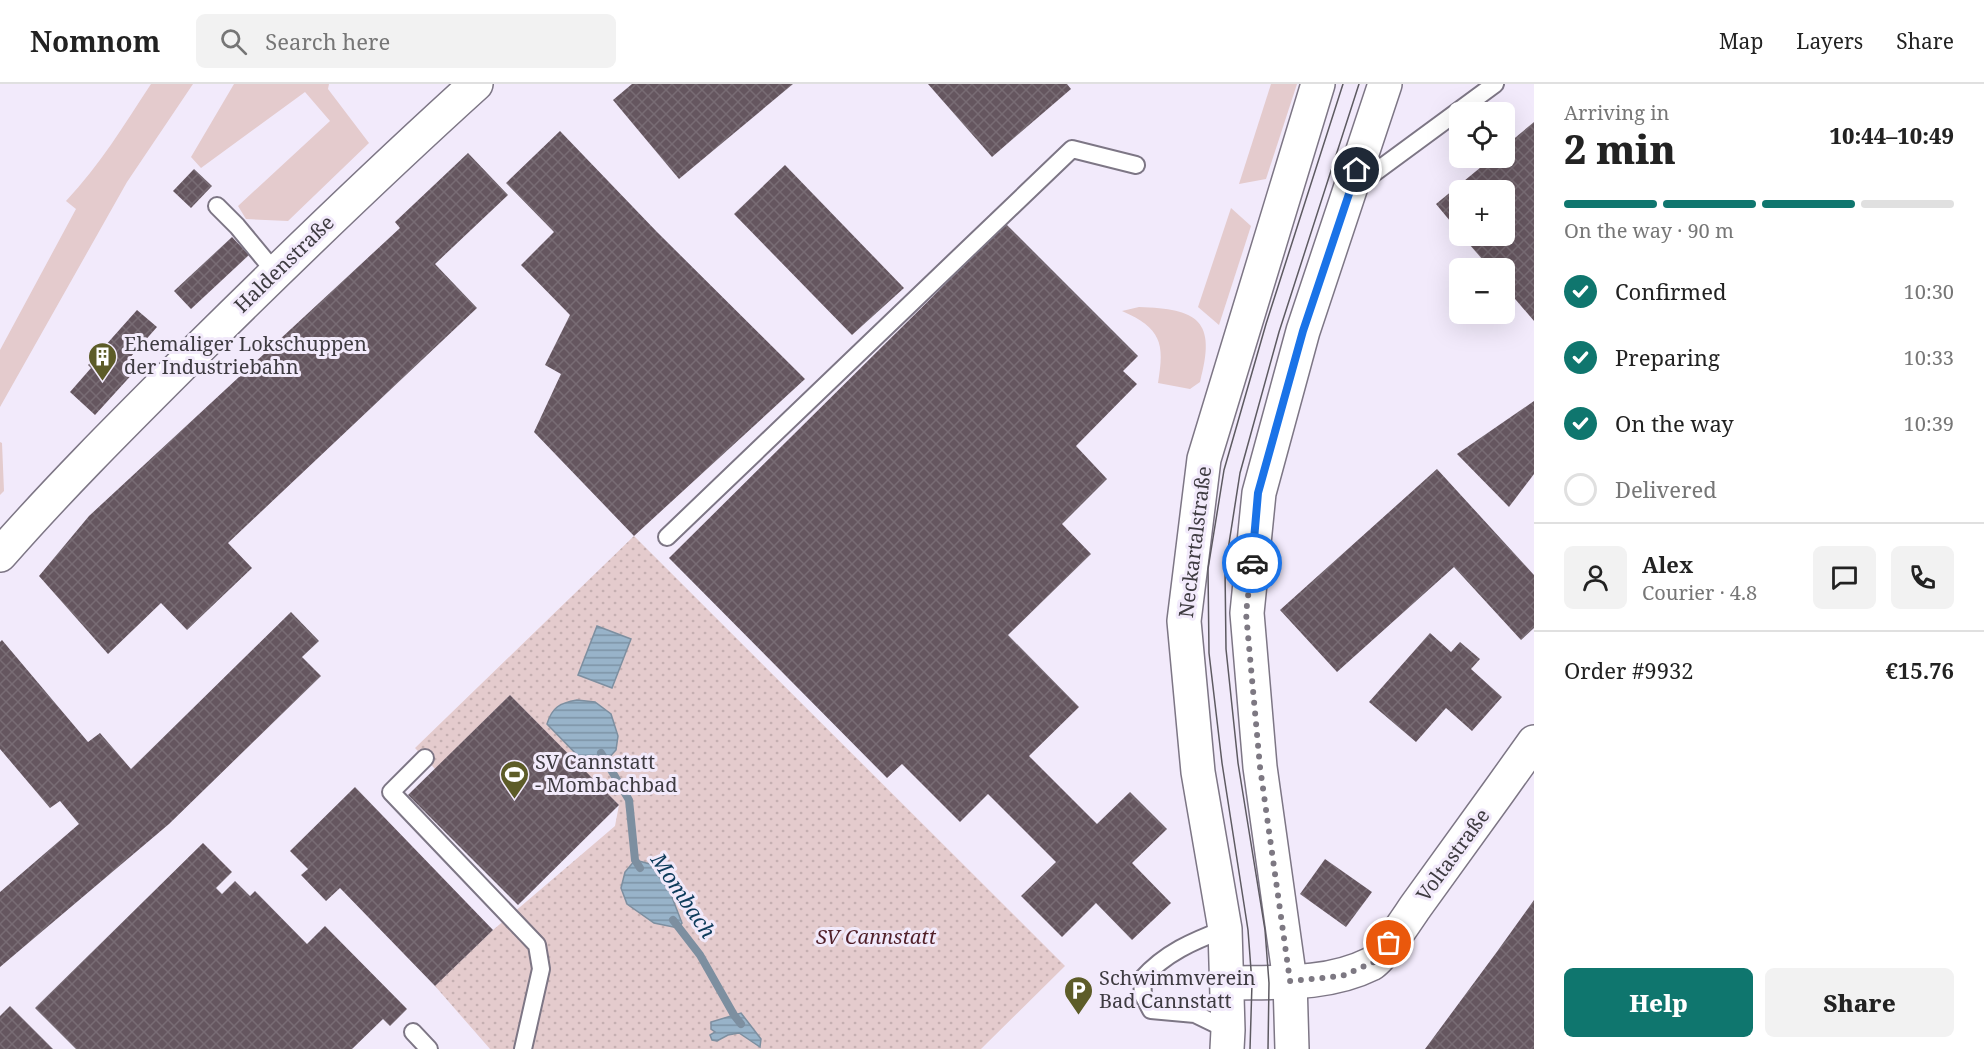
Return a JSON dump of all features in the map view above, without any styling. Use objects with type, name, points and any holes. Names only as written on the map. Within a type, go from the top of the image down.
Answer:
[{"type":"main road","name":"Haldenstraße","points":[[0,555],[132,414],[275,272],[376,174],[476,84]]},
{"type":"main road","name":"Neckartalstraße","points":[[1228,1040],[1225,929],[1198,772],[1184,621],[1204,459],[1318,84]]},
{"type":"main road","points":[[1292,1049],[1290,981],[1260,767],[1246,613],[1258,493],[1303,331],[1385,84]]},
{"type":"main road","name":"Voltastraße","points":[[1227,983],[1290,981],[1342,976],[1374,962],[1534,742]]},
{"type":"lane","points":[[1350,191],[1495,84]]},
{"type":"lane","points":[[667,537],[1072,149],[1136,165]]},
{"type":"lane","points":[[217,206],[237,226],[275,272]]},
{"type":"lane","points":[[424,758],[391,792],[537,945],[542,969],[524,1049]]},
{"type":"lane","points":[[1225,929],[1190,942],[1156,963],[1142,979],[1143,995],[1151,1010],[1195,1014],[1228,1040]]},
{"type":"lane","points":[[413,1032],[429,1049]]},
{"type":"green space","points":[[151,84],[193,84],[127,182],[0,407],[0,350],[76,209],[66,201],[101,159]]},
{"type":"green space","points":[[234,84],[329,84],[328,89],[369,143],[288,221],[246,219],[238,206],[330,121],[305,92],[201,168],[191,157]]},
{"type":"green space","points":[[1271,84],[1297,84],[1266,179],[1239,184]]},
{"type":"green space","points":[[1231,208],[1251,226],[1219,325],[1198,307]]},
{"type":"green space","points":[[1139,307],[1176,311],[1189,315],[1198,322],[1204,332],[1206,344],[1200,382],[1190,389],[1158,383],[1161,357],[1157,338],[1145,324],[1122,311]]},
{"type":"green space","points":[[0,442],[2,443],[4,491],[0,495]]},
{"type":"green space","name":"SV Cannstatt","points":[[634,536],[1065,966],[981,1049],[490,1049],[435,986],[493,930],[615,826],[619,805],[510,695],[435,769],[415,748]]},
{"type":"water","points":[[597,626],[631,639],[612,688],[578,675]]},
{"type":"water","points":[[577,700],[595,702],[611,714],[618,736],[616,750],[606,761],[583,761],[547,724],[551,714],[558,707]]},
{"type":"water","points":[[635,860],[650,864],[670,892],[682,923],[678,928],[654,923],[627,904],[621,888],[625,872]]},
{"type":"water","points":[[741,1013],[761,1039],[760,1047],[739,1033],[728,1035],[717,1041],[712,1040],[710,1035],[715,1032],[711,1029],[711,1022]]},
{"type":"building","points":[[632,84],[793,84],[679,179],[613,100]]},
{"type":"building","points":[[928,84],[1067,84],[1071,89],[992,157]]},
{"type":"building","points":[[1534,122],[1534,321],[1515,299],[1515,258],[1481,258],[1471,246],[1515,246],[1515,180],[1465,180],[1480,168],[1515,168],[1515,138]]},
{"type":"building","points":[[560,131],[657,232],[805,379],[634,536],[534,432],[561,374],[545,365],[570,315],[521,265],[554,232],[506,183]]},
{"type":"building","points":[[468,153],[508,195],[435,264],[477,308],[228,543],[252,568],[187,630],[161,603],[108,654],[39,576],[89,516],[400,228],[395,222]]},
{"type":"building","points":[[785,165],[904,288],[852,335],[734,214]]},
{"type":"building","points":[[194,169],[212,186],[191,208],[173,191]]},
{"type":"building","points":[[1449,193],[1449,220],[1436,204]]},
{"type":"building","points":[[1006,224],[1138,356],[1123,371],[1137,384],[1076,446],[1107,479],[1062,524],[1091,554],[1008,635],[1079,707],[1029,756],[1097,824],[1130,792],[1167,829],[1132,863],[1171,903],[1132,940],[1096,903],[1062,937],[1021,896],[1056,862],[988,794],[960,822],[902,764],[887,778],[669,558]]},
{"type":"building","points":[[232,237],[249,255],[191,309],[174,291]]},
{"type":"building","name":"Ehemaliger Lokschuppen der Industriebahn","points":[[137,310],[157,327],[127,361],[136,370],[95,415],[70,392],[91,368],[88,365]]},
{"type":"building","points":[[1534,401],[1534,474],[1509,507],[1457,454]]},
{"type":"building","points":[[1437,469],[1534,575],[1534,628],[1521,640],[1454,567],[1337,672],[1280,610]]},
{"type":"building","points":[[291,612],[319,641],[302,657],[321,676],[169,824],[0,967],[0,892],[79,824],[60,801],[50,808],[0,749],[0,642],[2,640],[88,742],[100,733],[131,769]]},
{"type":"building","points":[[1430,633],[1451,652],[1460,642],[1480,659],[1471,669],[1502,697],[1472,731],[1446,708],[1416,742],[1369,702]]},
{"type":"building","name":"SV Cannstatt - Mombachbad","points":[[510,695],[619,805],[518,905],[408,795]]},
{"type":"building","points":[[355,787],[493,930],[435,986],[340,888],[326,901],[301,875],[308,869],[290,851]]},
{"type":"building","points":[[203,843],[232,872],[216,888],[222,894],[235,881],[250,896],[255,891],[307,944],[325,926],[407,1009],[390,1026],[383,1019],[352,1049],[76,1049],[35,1008]]},
{"type":"building","points":[[1325,859],[1372,892],[1346,927],[1300,894]]},
{"type":"building","points":[[1534,900],[1534,1049],[1425,1049],[1496,953]]},
{"type":"building","points":[[10,1006],[53,1049],[0,1049],[0,1016]]},
{"type":"waterway","name":"Mombach","points":[[601,753],[629,800],[635,860],[640,868]]},
{"type":"waterway","name":"Mombach","points":[[673,920],[700,955],[741,1024]]},
{"type":"tram line","points":[[1250,1049],[1252,983],[1248,930],[1222,763],[1209,653],[1208,569],[1224,470],[1266,324],[1343,84]]},
{"type":"tram line","points":[[1268,1049],[1269,983],[1265,930],[1238,763],[1226,649],[1225,569],[1240,473],[1279,332],[1359,84]]},
{"type":"way so far","points":[[1252,563],[1246,613],[1260,767],[1290,981],[1342,976],[1374,962],[1389,943]]},
{"type":"place","name":"Ehemaliger Lokschuppen der Industriebahn","points":[[103,382]]},
{"type":"place","name":"SV Cannstatt - Mombachbad","points":[[514,800]]},
{"type":"place","name":"Schwimmverein Bad Cannstatt","points":[[1078,1016]]},
{"type":"route","points":[[1252,563],[1258,493],[1303,331],[1357,170]]}]
